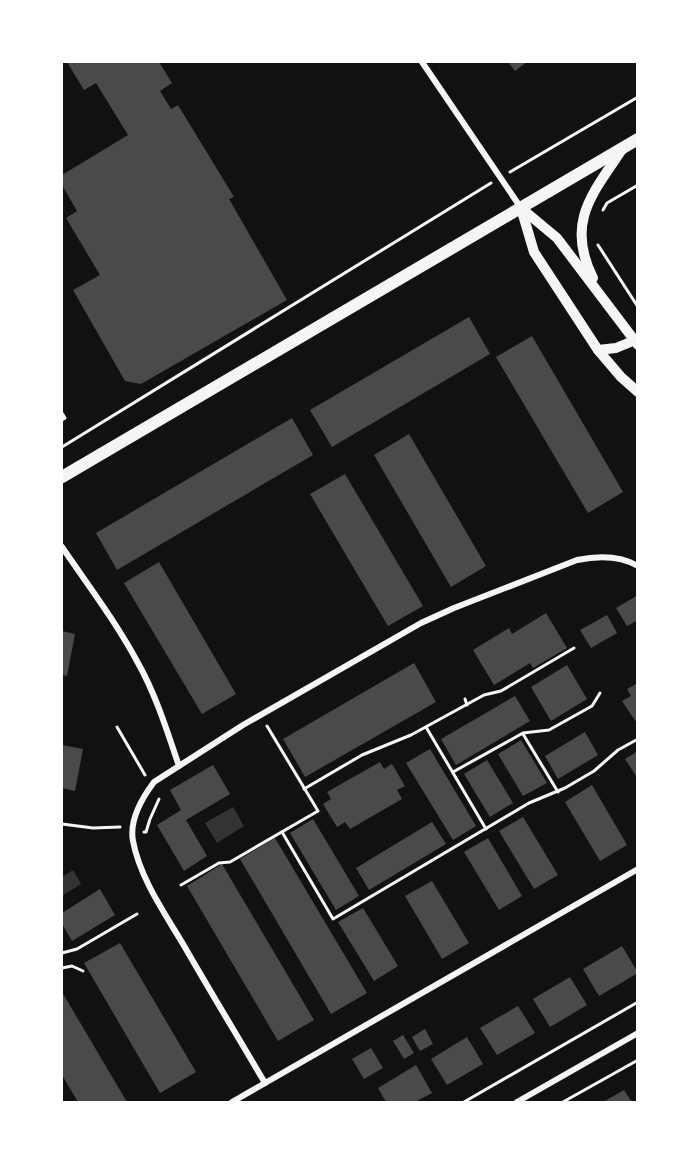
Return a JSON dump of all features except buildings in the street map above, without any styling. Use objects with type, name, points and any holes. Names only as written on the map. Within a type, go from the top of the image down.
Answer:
[{"type":"main road","points":[[62,477],[638,139]]},
{"type":"street","points":[[422,62],[521,208],[534,252],[598,350],[621,377],[638,392]]},
{"type":"street","points":[[607,305],[586,265],[582,246],[582,226],[584,211],[593,192],[623,147]]},
{"type":"street","points":[[521,208],[557,238],[635,343],[598,350]]},
{"type":"street","points":[[62,547],[139,664],[158,706],[179,766]]},
{"type":"street","points":[[265,1083],[147,882],[132,840],[132,830],[137,809],[147,791],[154,782],[277,705],[421,623],[577,560],[591,557],[609,558],[628,560],[638,566]]},
{"type":"street","points":[[232,1102],[638,869]]},
{"type":"street","points":[[517,1102],[638,1033]]},
{"type":"path","points":[[62,447],[501,177],[638,97]]},
{"type":"path","points":[[602,212],[607,203],[638,185]]},
{"type":"path","points":[[596,241],[638,307]]},
{"type":"path","points":[[62,413],[65,418],[62,420]]},
{"type":"path","points":[[304,789],[363,755],[426,727],[484,695],[501,691],[574,648]]},
{"type":"path","points":[[453,772],[523,733],[549,730],[592,706],[600,693]]},
{"type":"path","points":[[465,699],[467,705]]},
{"type":"path","points":[[181,885],[219,863],[230,862],[318,811],[266,725],[258,730]]},
{"type":"path","points":[[117,727],[144,774]]},
{"type":"path","points":[[426,727],[486,829]]},
{"type":"path","points":[[523,733],[558,792]]},
{"type":"path","points":[[282,831],[333,919],[529,803],[558,792],[594,771],[618,750],[638,739]]},
{"type":"path","points":[[146,832],[161,795]]},
{"type":"path","points":[[62,824],[93,828],[118,826]]},
{"type":"path","points":[[62,952],[77,949],[137,914]]},
{"type":"path","points":[[62,968],[72,966],[83,971]]},
{"type":"path","points":[[464,1102],[638,1002]]},
{"type":"path","points":[[563,1102],[638,1059]]},
{"type":"shaded area","points":[[233,807],[244,826],[217,843],[205,823]]},
{"type":"shaded area","points":[[73,870],[81,884],[62,896],[62,877]]}]
